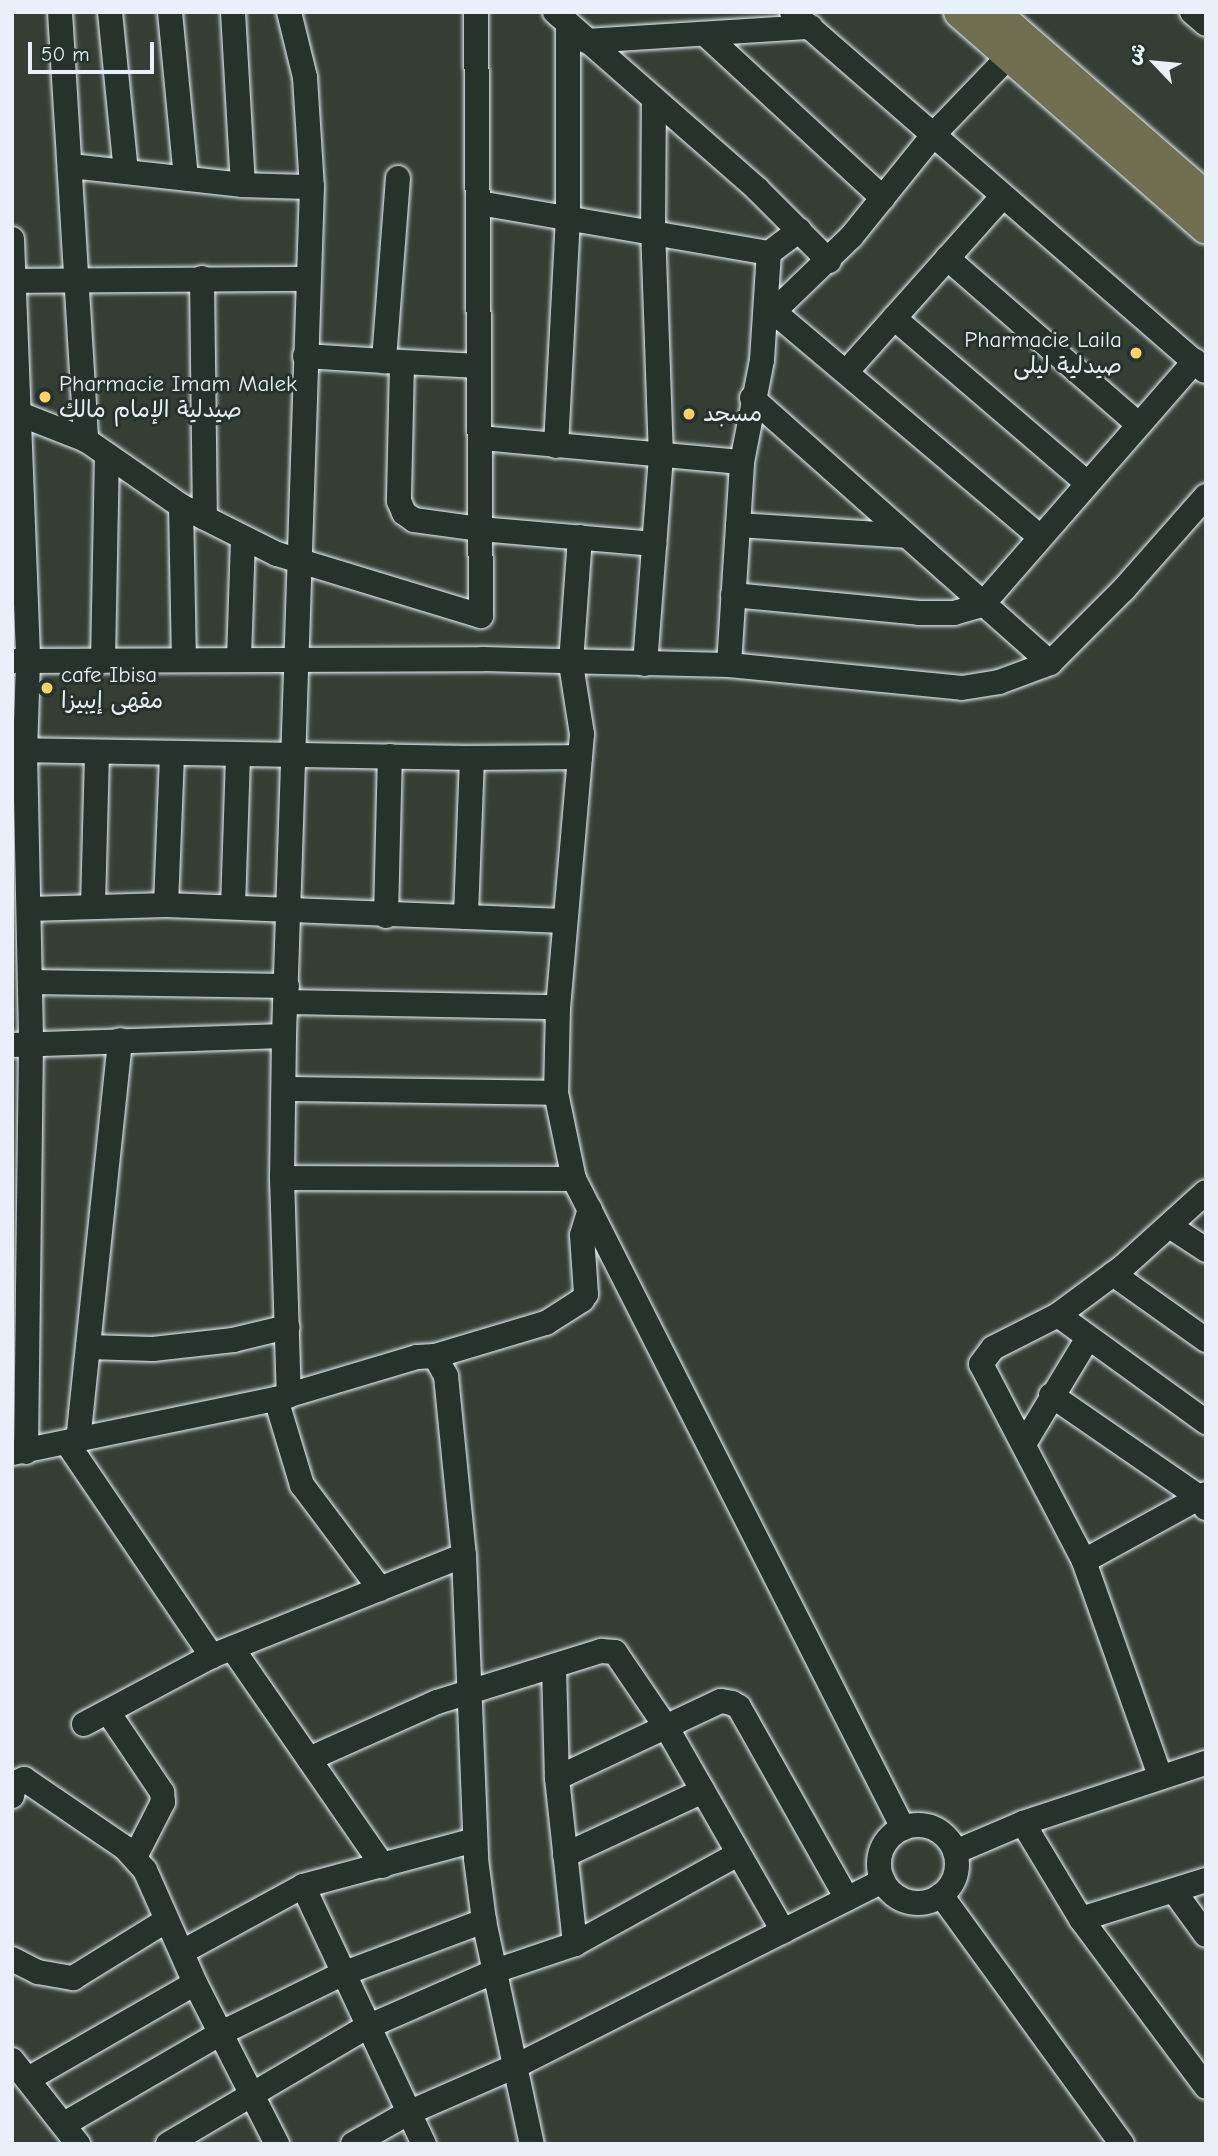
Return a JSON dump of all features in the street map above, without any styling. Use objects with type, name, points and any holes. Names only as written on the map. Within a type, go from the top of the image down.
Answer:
[{"type":"main road","points":[[960,12],[1008,57],[1206,227]]},
{"type":"main road","points":[[993,12],[1206,198]]},
{"type":"street","points":[[61,12],[86,440]]},
{"type":"street","points":[[110,12],[126,171]]},
{"type":"street","points":[[170,12],[186,178]]},
{"type":"street","points":[[233,12],[243,185]]},
{"type":"street","points":[[289,12],[305,77],[312,187],[305,356],[303,562],[284,1036],[282,1178],[287,1327],[283,1398],[302,1485],[380,1589]]},
{"type":"street","points":[[17,412],[86,440],[181,506],[243,538],[303,562],[481,616],[476,12]]},
{"type":"street","points":[[1192,12],[1206,24]]},
{"type":"street","points":[[561,18],[799,230],[829,261]]},
{"type":"street","points":[[556,446],[568,219],[561,18]]},
{"type":"street","points":[[586,41],[705,34],[801,20],[1200,366],[1085,481],[982,605],[954,613],[919,612],[733,594]]},
{"type":"street","points":[[705,34],[883,198]]},
{"type":"street","points":[[770,315],[829,261],[934,134],[1008,57]]},
{"type":"street","points":[[645,664],[661,457],[653,233],[654,101]]},
{"type":"street","points":[[71,166],[243,185],[312,187]]},
{"type":"street","points":[[398,178],[393,363],[399,501],[404,513],[414,520],[654,544]]},
{"type":"street","points":[[847,371],[1003,196]]},
{"type":"street","points":[[479,203],[769,253],[799,230]]},
{"type":"street","points":[[12,239],[17,412],[19,750],[29,909],[21,955],[30,982],[22,1044],[19,1452],[283,1398],[417,1357],[435,1356],[546,1323],[582,1300],[586,1294],[582,1235],[590,1209]]},
{"type":"street","points":[[729,665],[742,462],[752,398],[770,315],[769,253]]},
{"type":"street","points":[[947,258],[1139,425]]},
{"type":"street","points":[[13,281],[78,277],[308,279]]},
{"type":"street","points":[[202,278],[205,518]]},
{"type":"street","points":[[770,315],[847,371],[1040,537]]},
{"type":"street","points":[[894,318],[1085,481]]},
{"type":"street","points":[[305,356],[479,366]]},
{"type":"street","points":[[752,398],[1050,663]]},
{"type":"street","points":[[481,438],[661,457],[742,462]]},
{"type":"street","points":[[103,661],[107,455]]},
{"type":"street","points":[[20,662],[239,659],[298,663],[483,659],[571,664],[729,665],[962,688],[999,682],[1050,663],[1124,589],[1206,496]]},
{"type":"street","points":[[181,506],[184,660]]},
{"type":"street","points":[[738,525],[906,536]]},
{"type":"street","points":[[580,537],[571,664],[580,709],[580,757],[558,1007],[556,1093],[574,1179],[903,1828]]},
{"type":"street","points":[[239,659],[243,538]]},
{"type":"street","points":[[19,750],[294,757],[580,757]]},
{"type":"street","points":[[93,906],[97,752]]},
{"type":"street","points":[[166,905],[172,753]]},
{"type":"street","points":[[233,907],[238,754]]},
{"type":"street","points":[[386,916],[390,756]]},
{"type":"street","points":[[466,916],[472,758]]},
{"type":"street","points":[[29,909],[166,905],[386,916],[466,916],[565,921]]},
{"type":"street","points":[[30,982],[558,1007]]},
{"type":"street","points":[[22,1044],[284,1036]]},
{"type":"street","points":[[120,1041],[88,1347],[73,1442],[222,1652],[309,1759],[383,1866]]},
{"type":"street","points":[[285,1089],[556,1093]]},
{"type":"street","points":[[282,1178],[574,1179]]},
{"type":"street","points":[[1160,1776],[1084,1562],[981,1364],[993,1348],[1058,1315],[1113,1274],[1171,1227],[1206,1192]]},
{"type":"street","points":[[1171,1227],[1206,1250]]},
{"type":"street","points":[[1113,1274],[1206,1339]]},
{"type":"street","points":[[1058,1315],[1206,1422]]},
{"type":"street","points":[[88,1347],[153,1349],[233,1340],[287,1327]]},
{"type":"street","points":[[1024,1444],[1051,1395],[1088,1338]]},
{"type":"street","points":[[435,1356],[446,1376],[464,1555],[475,1840],[484,1921],[518,2065],[532,2144]]},
{"type":"street","points":[[1051,1395],[1204,1500],[1084,1562]]},
{"type":"street","points":[[84,1724],[222,1652],[464,1555]]},
{"type":"street","points":[[309,1759],[469,1691],[554,1666],[615,1652],[668,1730],[783,1931]]},
{"type":"street","points":[[554,1666],[557,1778],[575,1944]]},
{"type":"street","points":[[557,1778],[668,1730],[721,1701],[739,1707],[847,1899]]},
{"type":"street","points":[[108,1712],[162,1792],[163,1802],[135,1857]]},
{"type":"street","points":[[955,1852],[1023,1823],[1206,1763]]},
{"type":"street","points":[[12,1796],[15,1783],[23,1779],[135,1857],[277,2144]]},
{"type":"street","points":[[565,1855],[703,1791]]},
{"type":"street","points":[[1023,1823],[1081,1919],[1206,2087]]},
{"type":"street","points":[[928,1826],[940,1831],[955,1852],[955,1876],[941,1895],[908,1902],[883,1881],[880,1856],[892,1835],[903,1828],[928,1826]]},
{"type":"street","points":[[182,1952],[303,1886],[475,1840]]},
{"type":"street","points":[[168,2144],[250,2091],[367,2027],[495,1971],[575,1944],[738,1854]]},
{"type":"street","points":[[1081,1919],[1206,1880]]},
{"type":"street","points":[[353,2144],[408,2113],[518,2065],[883,1881]]},
{"type":"street","points":[[303,1886],[367,2027],[425,2144]]},
{"type":"street","points":[[1174,1891],[1206,1934]]},
{"type":"street","points":[[941,1895],[1122,2144]]},
{"type":"street","points":[[12,1959],[38,1972],[73,1978],[167,1920]]},
{"type":"street","points":[[12,2060],[30,2078],[72,2133],[221,2033],[342,1974],[484,1921]]},
{"type":"street","points":[[30,2078],[195,1983]]},
{"type":"place","name":"Pharmacie Laila صيدلية ليلى","points":[[1136,353]]},
{"type":"place","name":"Pharmacie Imam Malek صيدلية الإمام مالك","points":[[45,397]]},
{"type":"place","name":"مسجد","points":[[689,414]]},
{"type":"place","name":"cafe Ibisa مقهى إيبيزا","points":[[47,688]]}]
